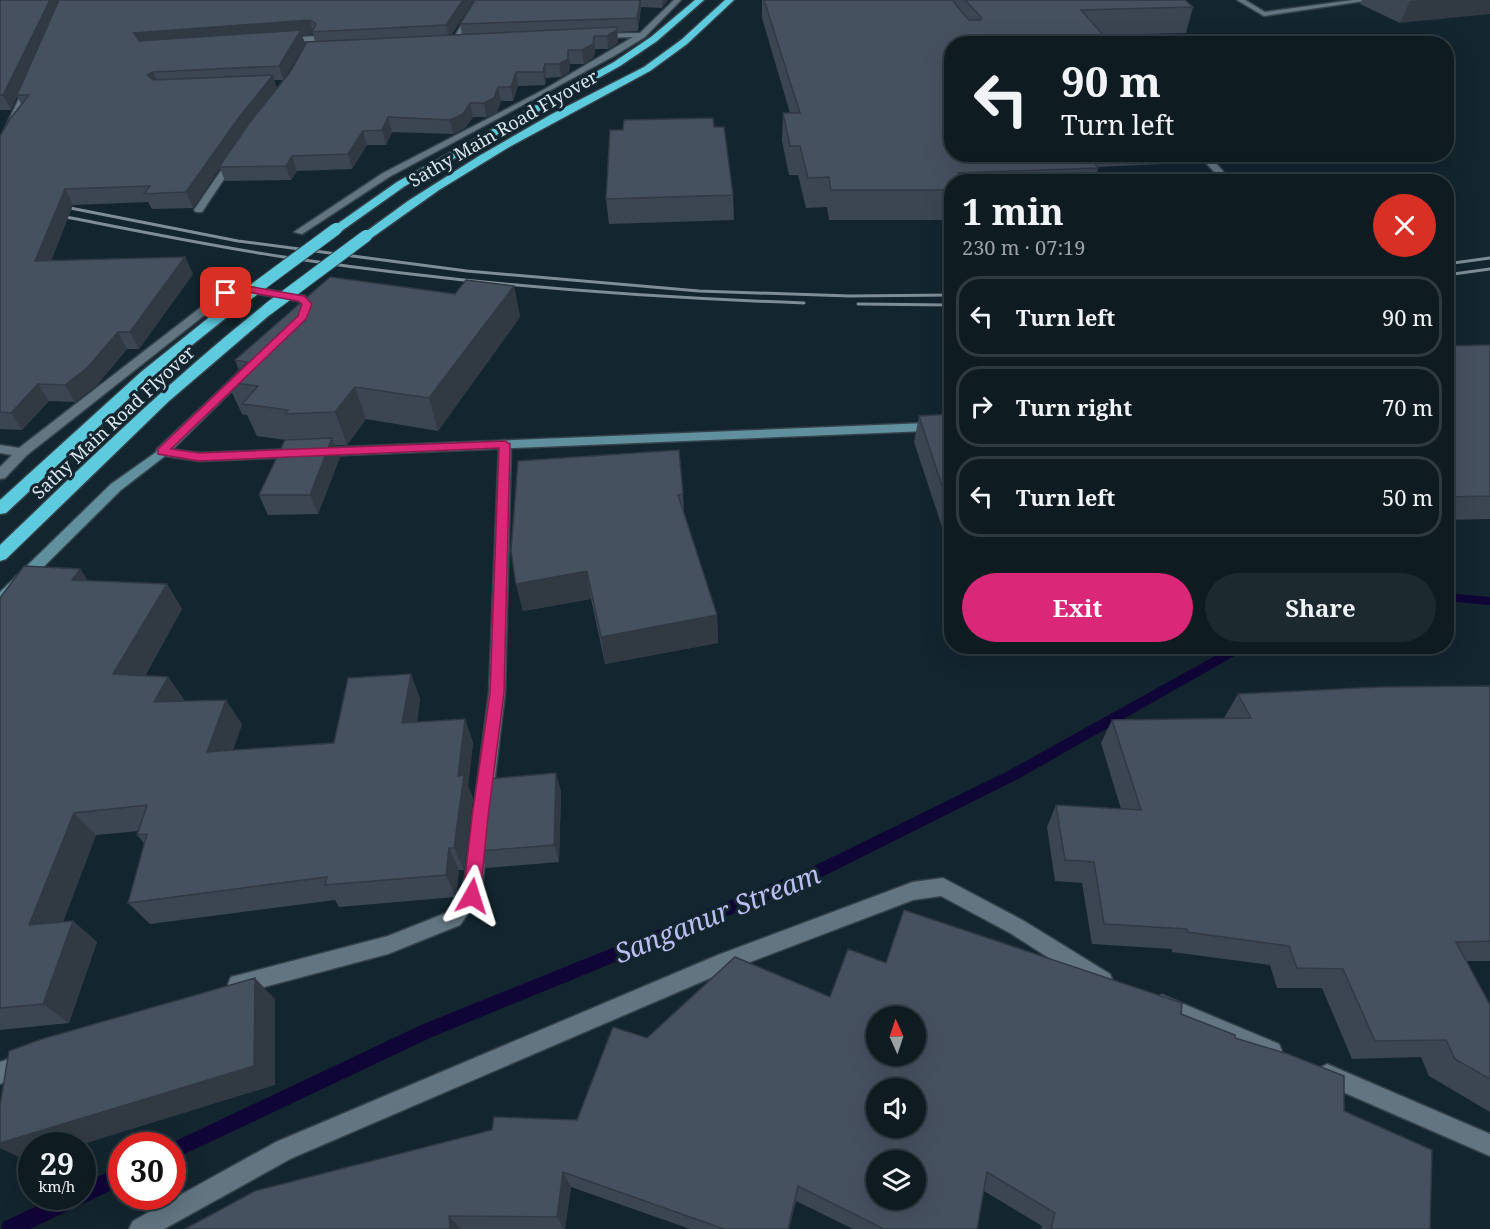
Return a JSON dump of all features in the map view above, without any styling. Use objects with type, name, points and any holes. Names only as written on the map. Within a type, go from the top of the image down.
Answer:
[{"type":"highway","name":"Sathy Main Road Flyover","points":[[0,509],[146,375],[237,302],[336,228],[401,184],[617,63],[654,39],[700,0]]},
{"type":"highway","name":"Sathy Main Road Flyover","points":[[0,555],[157,405],[242,329],[268,309],[417,199],[462,170],[654,64],[690,38],[730,0]]},
{"type":"street","points":[[452,44],[479,0]]},
{"type":"street","points":[[299,232],[385,175],[612,55],[642,35],[678,0]]},
{"type":"street","points":[[1240,0],[1263,14],[1368,0]]},
{"type":"street","points":[[587,37],[642,35]]},
{"type":"street","points":[[280,41],[314,39],[304,55],[329,50]]},
{"type":"street","points":[[441,45],[463,44]]},
{"type":"street","points":[[0,149],[33,75]]},
{"type":"street","points":[[199,210],[237,153]]},
{"type":"street","points":[[1210,162],[1220,173]]},
{"type":"street","points":[[0,475],[22,452],[226,293],[241,288],[301,298],[307,304],[302,317],[294,325]]},
{"type":"street","points":[[0,601],[116,487],[162,452],[253,364]]},
{"type":"street","points":[[162,452],[199,457],[944,426]]},
{"type":"street","points":[[217,989],[388,945],[453,919],[472,896],[497,693],[505,444]]},
{"type":"street","points":[[0,449],[22,452]]},
{"type":"street","points":[[141,1229],[284,1150],[725,962],[914,891],[944,887],[1017,927],[1098,978],[1119,987]]},
{"type":"street","points":[[1141,996],[1292,1060]]},
{"type":"street","points":[[0,1073],[43,1056]]},
{"type":"street","points":[[1314,1069],[1490,1144]]},
{"type":"building","points":[[0,0],[50,0],[3,95],[0,95]]},
{"type":"building","points":[[59,0],[463,0],[446,25],[312,32],[316,24],[310,20],[134,33],[139,41],[301,30],[279,66],[153,72],[147,75],[153,80],[273,75],[240,116],[186,192],[144,194],[150,186],[65,189],[35,261],[185,257],[130,332],[118,332],[87,368],[65,385],[38,384],[11,413],[0,412],[0,136],[29,95],[17,95]]},
{"type":"building","points":[[475,0],[640,0],[637,18],[460,24]]},
{"type":"building","points":[[764,0],[953,0],[969,20],[981,20],[981,17],[965,0],[1185,0],[1193,7],[1081,10],[1104,36],[944,36],[944,162],[1094,162],[1098,168],[944,174],[944,190],[831,190],[829,177],[808,178],[800,146],[790,146],[783,113],[800,113]]},
{"type":"building","points":[[617,27],[617,30],[607,36],[594,36],[593,44],[582,50],[568,50],[568,59],[559,64],[545,64],[543,72],[516,72],[511,87],[498,87],[494,98],[484,103],[470,103],[463,114],[450,120],[388,117],[382,130],[363,131],[348,154],[292,156],[286,166],[219,167],[250,122],[290,72],[307,42]]},
{"type":"building","points":[[713,118],[714,127],[724,127],[733,195],[606,199],[610,130],[623,130],[624,120]]},
{"type":"building","points":[[330,277],[455,294],[466,280],[514,286],[429,398],[355,387],[335,412],[285,414],[288,410],[242,404],[258,386],[227,382],[247,362],[235,360]]},
{"type":"building","points":[[1490,345],[1490,496],[1454,497],[1454,346]]},
{"type":"building","points":[[944,414],[944,492],[919,416]]},
{"type":"building","points":[[332,438],[310,495],[259,495],[285,440]]},
{"type":"building","points":[[679,450],[683,494],[678,495],[717,615],[601,637],[587,571],[516,584],[511,551],[518,461]]},
{"type":"building","points":[[24,566],[80,569],[72,580],[167,584],[113,674],[168,677],[154,702],[226,700],[207,752],[334,743],[348,678],[411,674],[402,723],[465,719],[458,776],[464,775],[454,848],[449,848],[446,875],[325,885],[327,877],[128,903],[147,834],[137,835],[147,805],[74,813],[29,925],[73,921],[43,1004],[0,1008],[0,598]]},
{"type":"building","points":[[1490,686],[1490,941],[1456,942],[1490,1005],[1490,1079],[1455,1059],[1446,1040],[1375,1041],[1343,969],[1297,968],[1289,946],[1187,932],[1187,929],[1104,924],[1094,862],[1065,860],[1056,805],[1141,810],[1112,720],[1251,718],[1238,694],[1379,687]]},
{"type":"building","points":[[556,773],[554,845],[480,851],[489,779]]},
{"type":"building","points":[[904,910],[1182,1003],[1181,1014],[1235,1035],[1235,1038],[1288,1054],[1344,1076],[1344,1111],[1432,1150],[1430,1229],[1051,1229],[1055,1213],[987,1172],[977,1229],[884,1229],[798,1186],[788,1229],[724,1229],[563,1172],[557,1217],[449,1216],[450,1229],[185,1229],[255,1191],[492,1130],[494,1117],[577,1120],[613,1027],[647,1038],[735,957],[830,997],[848,949],[886,963]]},
{"type":"building","points":[[255,978],[254,1066],[36,1132],[18,1132],[18,1138],[0,1143],[0,1106],[9,1051],[42,1039]]},
{"type":"waterway","name":"Sanganur Stream","points":[[1454,598],[1490,601]]},
{"type":"waterway","name":"Sanganur Stream","points":[[186,1144],[427,1031],[813,874],[1013,775],[1228,654]]},
{"type":"waterway","name":"Sanganur Stream","points":[[96,1187],[108,1182]]},
{"type":"waterway","name":"Sanganur Stream","points":[[10,1229],[49,1210]]},
{"type":"railway","points":[[55,205],[238,241],[467,271],[699,291],[850,296],[944,295]]},
{"type":"railway","points":[[51,214],[266,254],[423,276],[613,293],[804,303]]},
{"type":"railway","points":[[1454,263],[1490,258]]},
{"type":"railway","points":[[1454,274],[1490,269]]},
{"type":"railway","points":[[858,304],[944,305]]},
{"type":"route","points":[[226,293],[241,288],[301,298],[307,304],[302,317],[162,452],[199,457],[505,444],[497,693],[472,896]]}]
